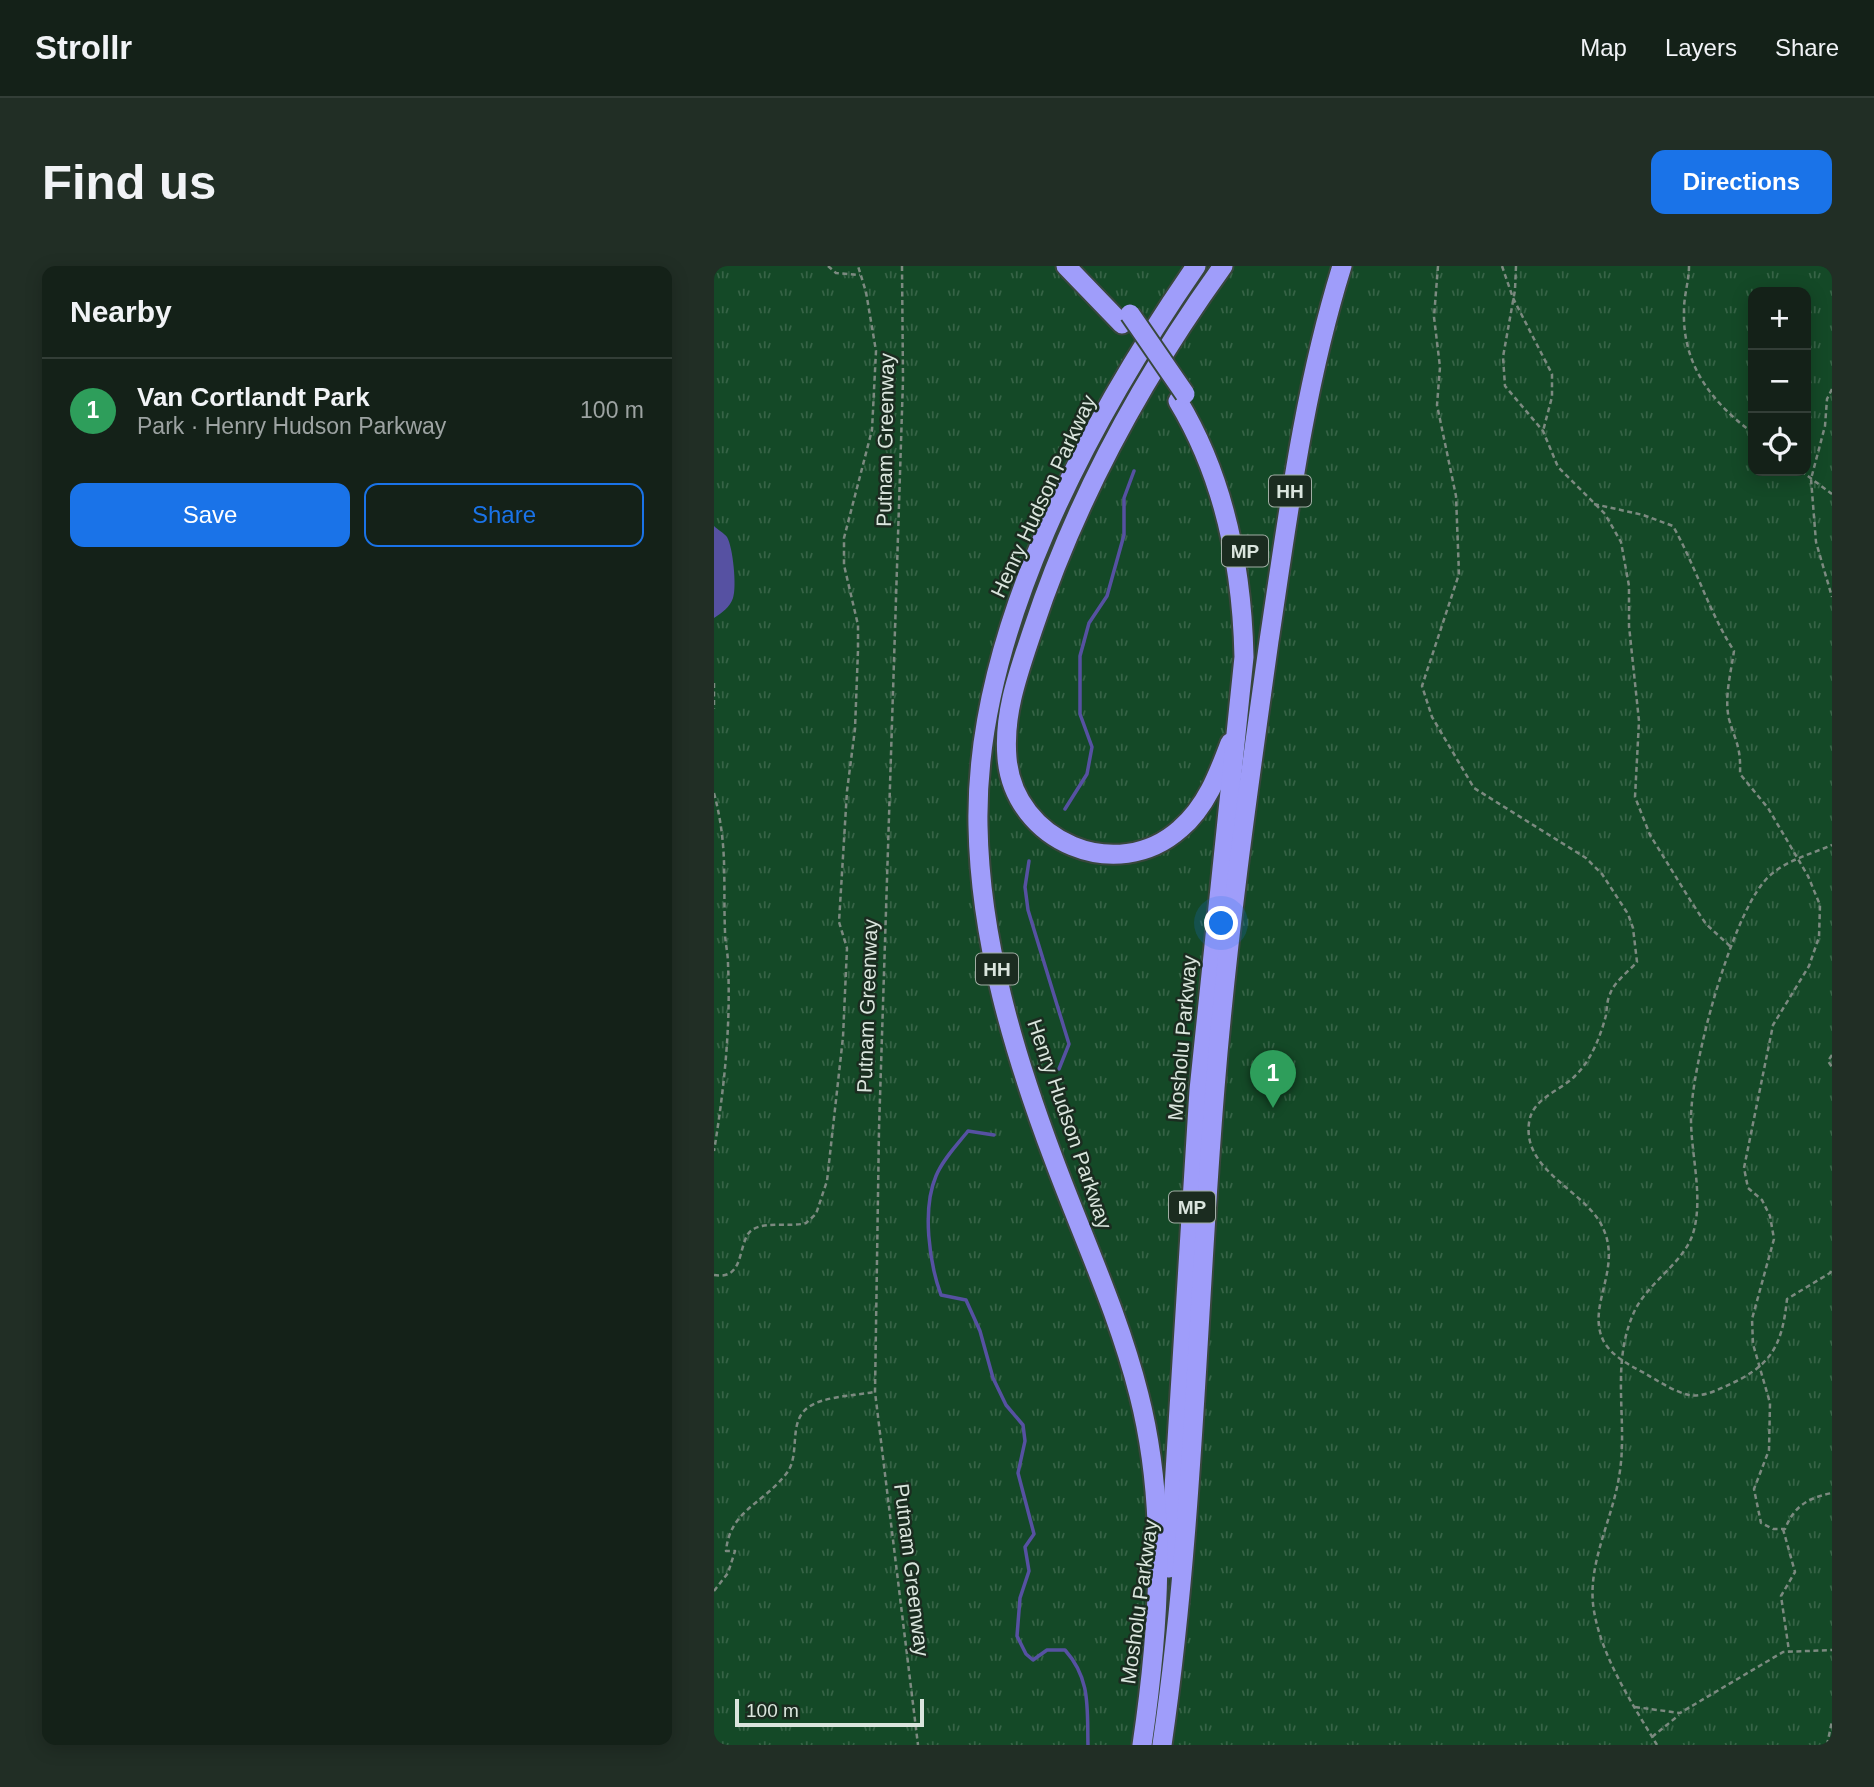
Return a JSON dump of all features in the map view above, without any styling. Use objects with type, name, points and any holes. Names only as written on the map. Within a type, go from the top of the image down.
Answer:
[{"type":"highway","name":"Mosholu Parkway","points":[[1066,266],[1126,319]]},
{"type":"highway","name":"Mosholu Parkway","points":[[1083,266],[1126,319],[1182,397],[1212,472],[1234,549],[1244,633],[1249,718],[1199,1090],[1169,1571],[1148,1698]]},
{"type":"highway","name":"Henry Hudson Parkway","points":[[1142,1745],[1148,1698],[1158,1544],[1156,1500],[1145,1422],[1120,1332],[1040,1122],[1014,1035],[990,940],[981,870],[978,804],[983,743],[995,679],[1013,617],[1038,552],[1120,386],[1196,266]]},
{"type":"highway","points":[[1223,266],[1140,393],[1069,533],[1045,593],[1012,697],[1006,733],[1008,770],[1025,808],[1054,837],[1093,854],[1131,855],[1162,843],[1197,811],[1249,718]]},
{"type":"highway","name":"HH","points":[[1162,1745],[1191,1493],[1220,1033],[1249,718],[1299,444],[1342,266]]},
{"type":"path","points":[[828,266],[836,273],[860,275]]},
{"type":"path","points":[[714,1275],[725,1276],[738,1266],[747,1235],[753,1230],[763,1226],[806,1223],[816,1213],[827,1181],[843,1037],[847,948],[839,922],[857,663],[858,625],[844,565],[844,538],[872,430],[876,351],[858,266]]},
{"type":"path","name":"Putnam Greenway","points":[[902,266],[903,394],[881,1037],[875,1392],[918,1745]]},
{"type":"path","points":[[1438,266],[1434,317],[1440,367],[1437,405],[1456,496],[1459,574],[1422,686],[1432,717],[1474,788],[1586,858],[1602,874],[1633,928],[1637,962],[1610,993],[1601,1030],[1588,1058],[1576,1075],[1534,1107],[1529,1125],[1531,1143],[1540,1161],[1598,1219],[1611,1247],[1599,1316],[1604,1342],[1622,1361],[1688,1395],[1707,1394],[1741,1380],[1769,1360],[1783,1333],[1787,1300],[1830,1273],[1832,1269]]},
{"type":"path","points":[[1502,266],[1513,298],[1552,374],[1552,397],[1543,431]]},
{"type":"path","points":[[1516,266],[1503,358],[1505,386],[1543,431],[1558,467],[1605,514],[1621,542],[1629,586],[1629,626],[1639,721],[1635,797],[1650,835],[1699,914],[1732,948]]},
{"type":"path","points":[[1689,266],[1684,306],[1688,355],[1724,410],[1748,429]]},
{"type":"path","points":[[1832,389],[1827,399],[1825,426],[1811,479],[1816,542],[1832,597]]},
{"type":"path","points":[[1807,476],[1832,494]]},
{"type":"path","points":[[1594,504],[1643,515],[1673,526],[1690,558],[1719,627],[1734,651],[1728,692],[1729,718],[1739,746],[1740,774],[1768,808],[1808,876],[1820,905],[1819,937],[1809,966],[1773,1025],[1744,1168],[1748,1188],[1762,1200],[1770,1216],[1774,1239],[1752,1319],[1753,1344],[1770,1403],[1769,1450],[1754,1489],[1760,1523],[1773,1529],[1786,1529],[1793,1511],[1813,1496],[1832,1493]]},
{"type":"path","points":[[714,683],[714,709]]},
{"type":"path","points":[[714,793],[724,829],[726,853],[724,932],[728,964],[723,1103],[714,1151]]},
{"type":"path","points":[[1657,1745],[1635,1707],[1600,1634],[1592,1584],[1619,1476],[1618,1391],[1622,1361],[1634,1311],[1647,1291],[1689,1244],[1694,1231],[1697,1215],[1691,1119],[1693,1091],[1706,1032],[1742,919],[1763,882],[1797,859],[1832,845]]},
{"type":"path","points":[[1832,1055],[1828,1060],[1832,1067]]},
{"type":"path","points":[[714,1591],[728,1573],[735,1550],[726,1551],[732,1525],[786,1474],[795,1456],[797,1428],[805,1410],[815,1404],[875,1392]]},
{"type":"path","points":[[1783,1529],[1795,1572],[1781,1596],[1789,1651]]},
{"type":"path","points":[[1652,1737],[1680,1713],[1703,1702],[1772,1657],[1789,1651],[1832,1650]]},
{"type":"path","points":[[1635,1707],[1680,1713]]},
{"type":"path","points":[[1826,1745],[1832,1721]]},
{"type":"green space","points":[[714,266],[1832,266],[1832,1745],[714,1745]]},
{"type":"shaded area","points":[[714,526],[729,542],[735,585],[730,604],[714,618]]},
{"type":"waterway","points":[[1065,809],[1087,774],[1092,747],[1080,714],[1080,656],[1089,623],[1107,596],[1124,535],[1124,498],[1134,471]]},
{"type":"waterway","points":[[1029,861],[1025,887],[1028,910],[1069,1044],[1059,1069]]},
{"type":"waterway","points":[[994,1135],[968,1131],[939,1170],[929,1204],[930,1252],[941,1295],[966,1300],[980,1331],[993,1378],[1006,1405],[1023,1425],[1025,1441],[1018,1473],[1034,1534],[1025,1547],[1029,1571],[1020,1598],[1017,1636],[1026,1654],[1033,1660],[1047,1650],[1065,1650],[1073,1661],[1086,1694],[1088,1745]]},
{"type":"place","name":"Van Cortlandt Park","points":[[1273,1108]]}]
